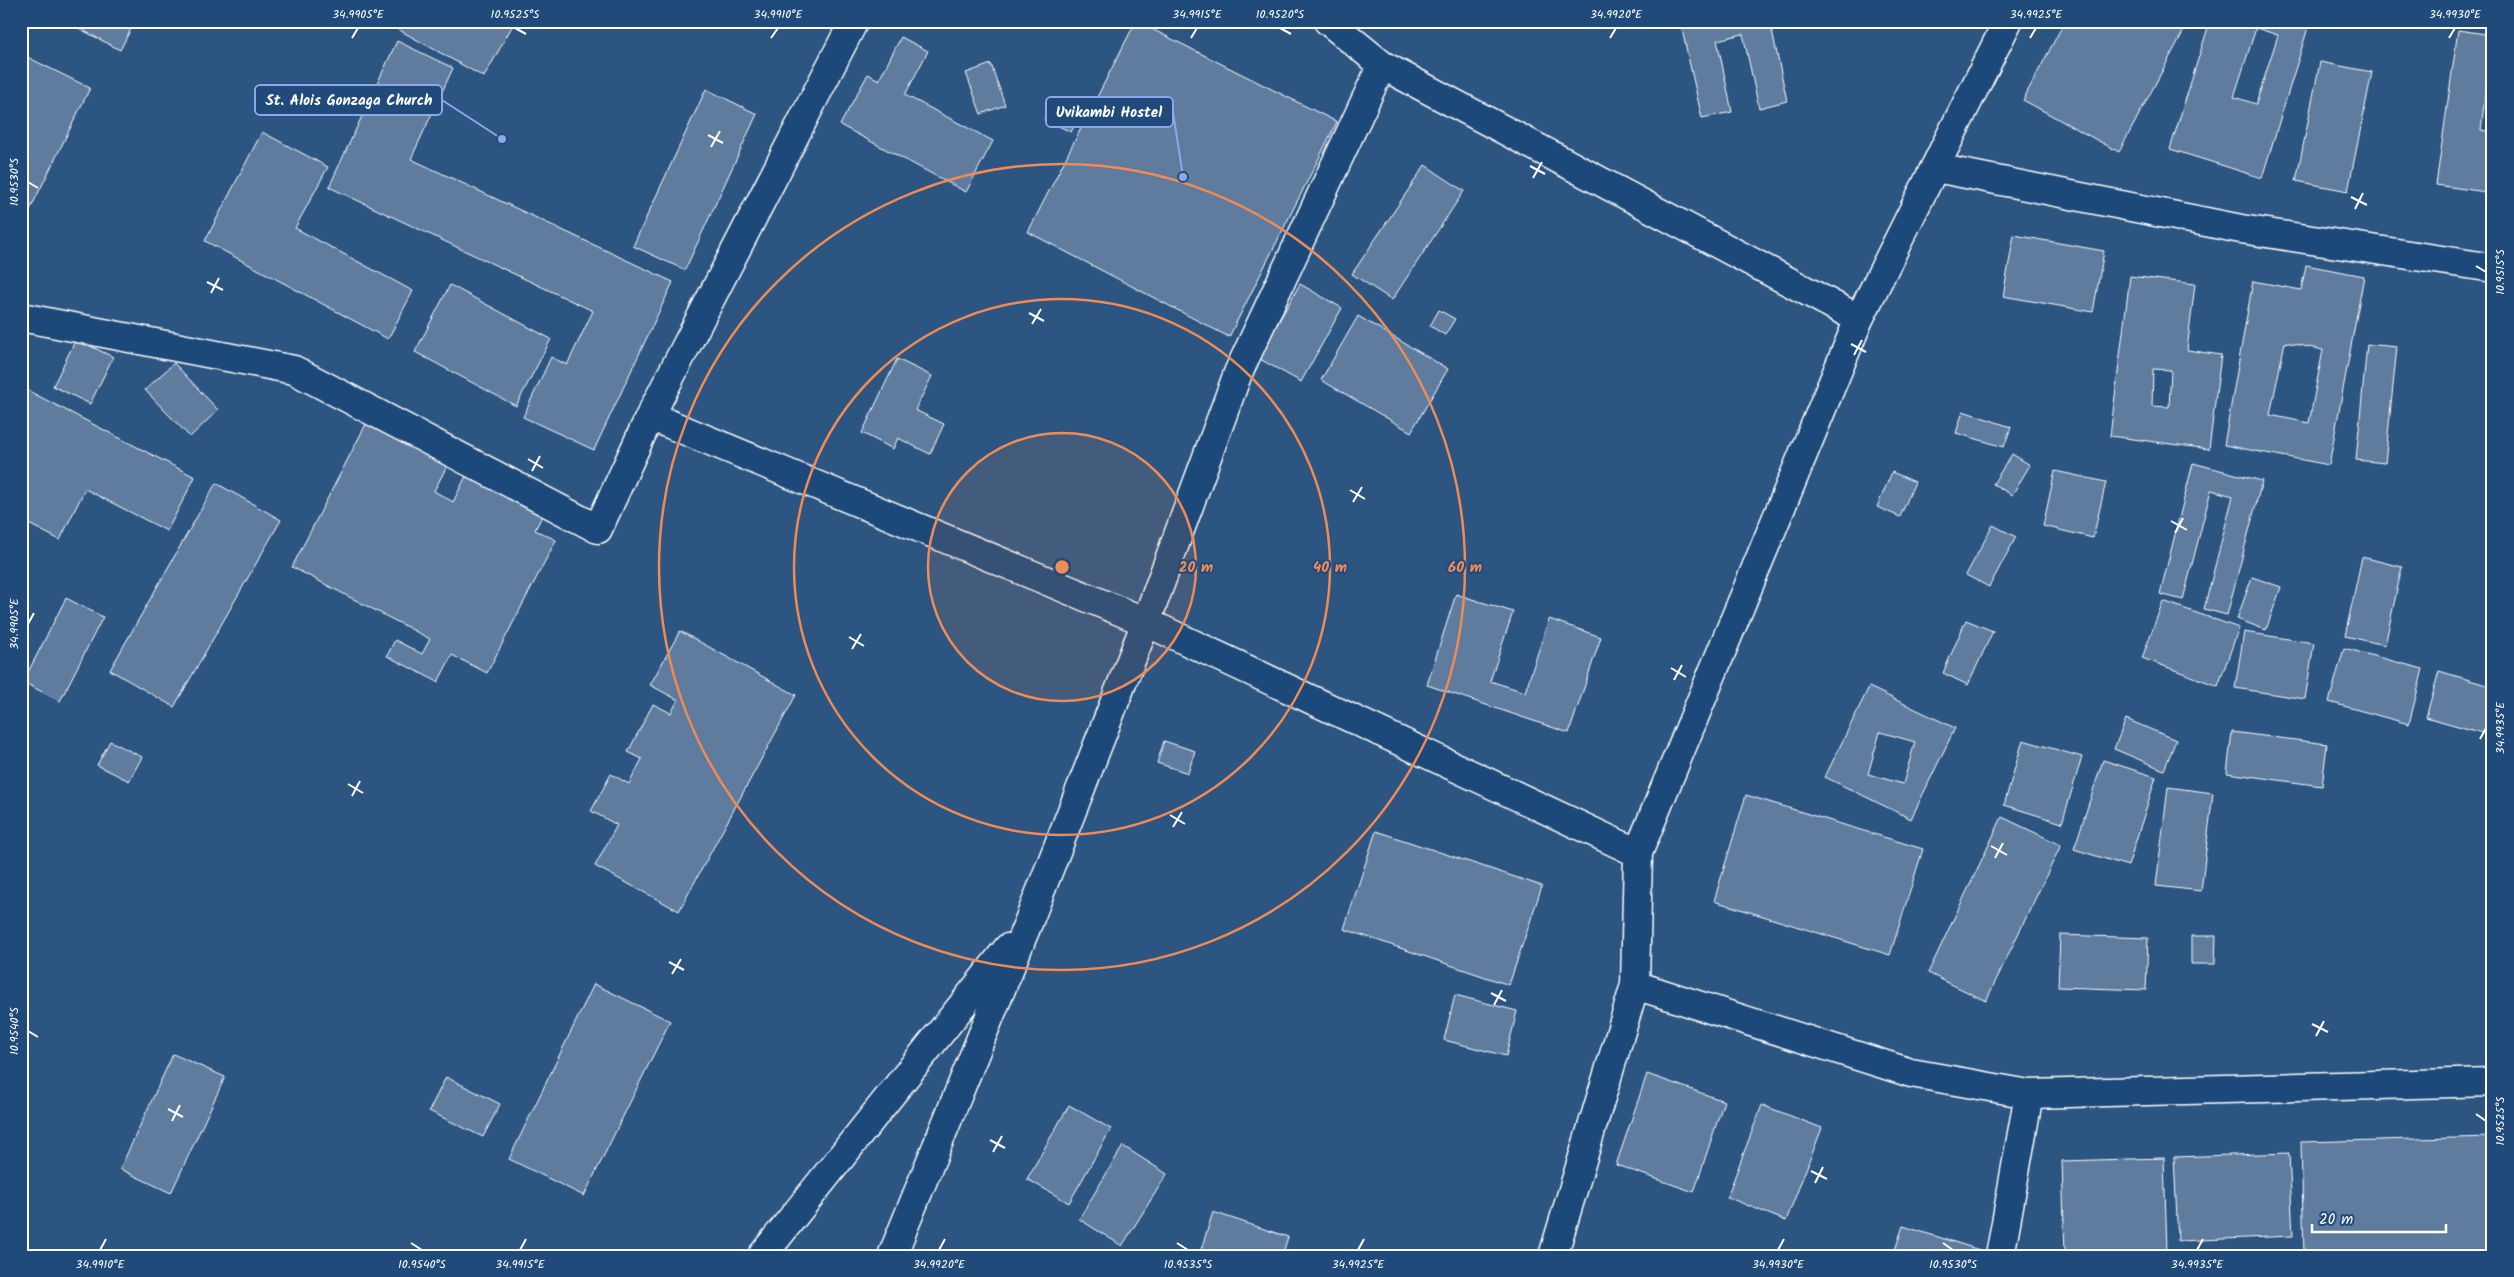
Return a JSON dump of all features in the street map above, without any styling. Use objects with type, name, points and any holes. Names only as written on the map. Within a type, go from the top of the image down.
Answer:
[{"type":"street","points":[[21,317],[294,370],[598,529],[650,416],[854,21]]},
{"type":"street","points":[[1328,21],[1382,65],[1859,319]]},
{"type":"street","points":[[1553,1256],[1635,985],[1638,853],[1859,319],[2008,21]]},
{"type":"street","points":[[892,1256],[1028,923],[1146,622],[1238,373],[1382,65]]},
{"type":"street","points":[[1936,168],[2241,229],[2493,268]]},
{"type":"street","points":[[650,416],[1146,622],[1638,853]]},
{"type":"street","points":[[762,1256],[1028,923]]},
{"type":"street","points":[[1635,985],[1911,1073],[2029,1094],[2493,1082]]},
{"type":"street","points":[[2000,1256],[2029,1094]]},
{"type":"building","points":[[65,21],[135,21],[120,50]]},
{"type":"building","points":[[395,21],[515,21],[484,77],[392,26]]},
{"type":"building","points":[[1136,21],[1337,122],[1229,337],[1028,232]]},
{"type":"building","points":[[1680,21],[1770,21],[1787,101],[1759,108],[1743,34],[1717,40],[1732,112],[1702,118]]},
{"type":"building","points":[[2065,21],[2189,21],[2119,152],[2023,100]]},
{"type":"building","points":[[2210,21],[2310,21],[2262,178],[2170,149]],"holes":[[[2256,28],[2278,35],[2256,104],[2234,97]]]},
{"type":"building","points":[[2458,30],[2492,35],[2493,31],[2493,54],[2490,54],[2481,130],[2493,132],[2493,193],[2436,185]]},
{"type":"building","points":[[901,37],[928,51],[905,95],[993,141],[966,192],[840,125],[868,74],[879,80]]},
{"type":"building","points":[[397,41],[453,68],[411,159],[673,282],[594,450],[523,417],[551,357],[567,365],[593,311],[329,187]]},
{"type":"building","points":[[21,54],[90,88],[21,228]]},
{"type":"building","points":[[2320,62],[2372,72],[2348,191],[2296,181]]},
{"type":"building","points":[[991,64],[1005,105],[981,114],[966,73]]},
{"type":"building","points":[[706,89],[757,114],[685,270],[633,246]]},
{"type":"building","points":[[1054,100],[1081,113],[1071,132],[1044,119]]},
{"type":"building","points":[[262,132],[328,167],[295,228],[413,291],[388,339],[205,241]]},
{"type":"building","points":[[1425,165],[1464,191],[1392,300],[1352,274]]},
{"type":"building","points":[[2014,235],[2104,251],[2093,312],[2003,296]]},
{"type":"building","points":[[2306,265],[2364,276],[2329,465],[2224,445],[2253,281],[2301,290]],"holes":[[[2285,342],[2323,350],[2309,423],[2270,415]]]},
{"type":"building","points":[[2130,276],[2195,284],[2187,350],[2221,355],[2209,449],[2110,436]],"holes":[[[2153,369],[2171,370],[2169,407],[2152,406]]]},
{"type":"building","points":[[1300,284],[1342,308],[1301,382],[1258,358]]},
{"type":"building","points":[[450,285],[551,339],[516,406],[415,352]]},
{"type":"building","points":[[1439,310],[1455,319],[1445,335],[1430,326]]},
{"type":"building","points":[[1358,316],[1448,369],[1411,432],[1321,380]]},
{"type":"building","points":[[76,339],[113,357],[90,404],[53,386]]},
{"type":"building","points":[[2367,344],[2397,347],[2385,463],[2356,460]]},
{"type":"building","points":[[897,359],[932,376],[915,410],[944,424],[930,454],[898,438],[893,449],[862,433]]},
{"type":"building","points":[[174,363],[218,410],[190,437],[145,390]]},
{"type":"building","points":[[21,387],[195,477],[167,531],[85,489],[60,540],[21,520]]},
{"type":"building","points":[[1963,411],[2011,427],[2004,447],[1956,433]]},
{"type":"building","points":[[366,424],[447,466],[434,491],[453,502],[467,474],[543,514],[535,530],[556,540],[487,673],[452,655],[438,682],[387,656],[395,640],[422,654],[430,639],[292,567]]},
{"type":"building","points":[[2012,454],[2030,465],[2012,495],[1993,484]]},
{"type":"building","points":[[2193,463],[2262,481],[2227,615],[2204,609],[2233,496],[2211,490],[2183,600],[2160,594]]},
{"type":"building","points":[[2055,471],[2106,482],[2093,538],[2043,526]]},
{"type":"building","points":[[1892,472],[1915,482],[1900,517],[1877,507]]},
{"type":"building","points":[[216,483],[281,520],[174,707],[110,670]]},
{"type":"building","points":[[1993,525],[2016,537],[1989,587],[1966,575]]},
{"type":"building","points":[[2362,557],[2402,567],[2385,645],[2345,636]]},
{"type":"building","points":[[2252,577],[2281,587],[2266,630],[2237,619]]},
{"type":"building","points":[[1456,594],[1513,612],[1490,681],[1525,692],[1549,619],[1601,637],[1569,733],[1427,685]]},
{"type":"building","points":[[66,598],[103,617],[60,701],[23,682]]},
{"type":"building","points":[[2163,601],[2239,628],[2218,686],[2142,658]]},
{"type":"building","points":[[1966,620],[1993,631],[1968,685],[1943,673]]},
{"type":"building","points":[[680,631],[796,695],[679,911],[595,866],[617,825],[591,811],[611,774],[629,784],[642,759],[628,752],[653,704],[671,713],[678,700],[650,685]]},
{"type":"building","points":[[2244,632],[2314,643],[2305,699],[2235,688]]},
{"type":"building","points":[[2344,648],[2423,669],[2409,724],[2329,702]]},
{"type":"building","points":[[2439,671],[2493,687],[2493,736],[2426,717]]},
{"type":"building","points":[[1869,687],[1955,728],[1911,819],[1825,777]],"holes":[[[1880,732],[1915,742],[1903,784],[1868,774]]]},
{"type":"building","points":[[2126,719],[2176,740],[2164,770],[2114,749]]},
{"type":"building","points":[[2232,732],[2327,744],[2322,786],[2227,773]]},
{"type":"building","points":[[2023,740],[2082,757],[2062,823],[2004,805]]},
{"type":"building","points":[[110,741],[142,757],[129,781],[97,765]]},
{"type":"building","points":[[1164,741],[1195,751],[1188,773],[1157,763]]},
{"type":"building","points":[[2103,760],[2156,777],[2128,866],[2074,849]]},
{"type":"building","points":[[2168,787],[2213,793],[2201,891],[2156,886]]},
{"type":"building","points":[[1746,795],[1923,849],[1890,955],[1714,901]]},
{"type":"building","points":[[2002,817],[2061,845],[1986,1001],[1928,973]]},
{"type":"building","points":[[1376,831],[1542,886],[1509,985],[1344,929]]},
{"type":"building","points":[[2060,935],[2148,938],[2146,990],[2058,987]]},
{"type":"building","points":[[2191,936],[2216,936],[2215,964],[2191,964]]},
{"type":"building","points":[[594,984],[670,1021],[584,1196],[509,1159]]},
{"type":"building","points":[[1455,995],[1517,1011],[1506,1056],[1444,1040]]},
{"type":"building","points":[[173,1054],[225,1077],[171,1193],[120,1169]]},
{"type":"building","points":[[1647,1074],[1724,1101],[1694,1192],[1616,1165]]},
{"type":"building","points":[[446,1077],[500,1104],[483,1137],[429,1111]]},
{"type":"building","points":[[1069,1105],[1111,1129],[1069,1203],[1027,1179]]},
{"type":"building","points":[[1762,1105],[1822,1128],[1786,1221],[1727,1197]]},
{"type":"building","points":[[2493,1137],[2493,1256],[2304,1256],[2301,1142]]},
{"type":"building","points":[[1123,1146],[1167,1174],[1122,1246],[1079,1219]]},
{"type":"building","points":[[2289,1153],[2293,1236],[2178,1241],[2174,1157]]},
{"type":"building","points":[[2164,1158],[2167,1252],[2065,1256],[2062,1161]]},
{"type":"building","points":[[1213,1212],[1288,1237],[1282,1256],[1199,1256]]},
{"type":"building","points":[[1903,1226],[1986,1252],[1985,1256],[1893,1256]]},
{"type":"place","name":"St. Alois Gonzaga Church","points":[[502,139]]},
{"type":"place","name":"Uvikambi Hostel","points":[[1183,177]]}]
